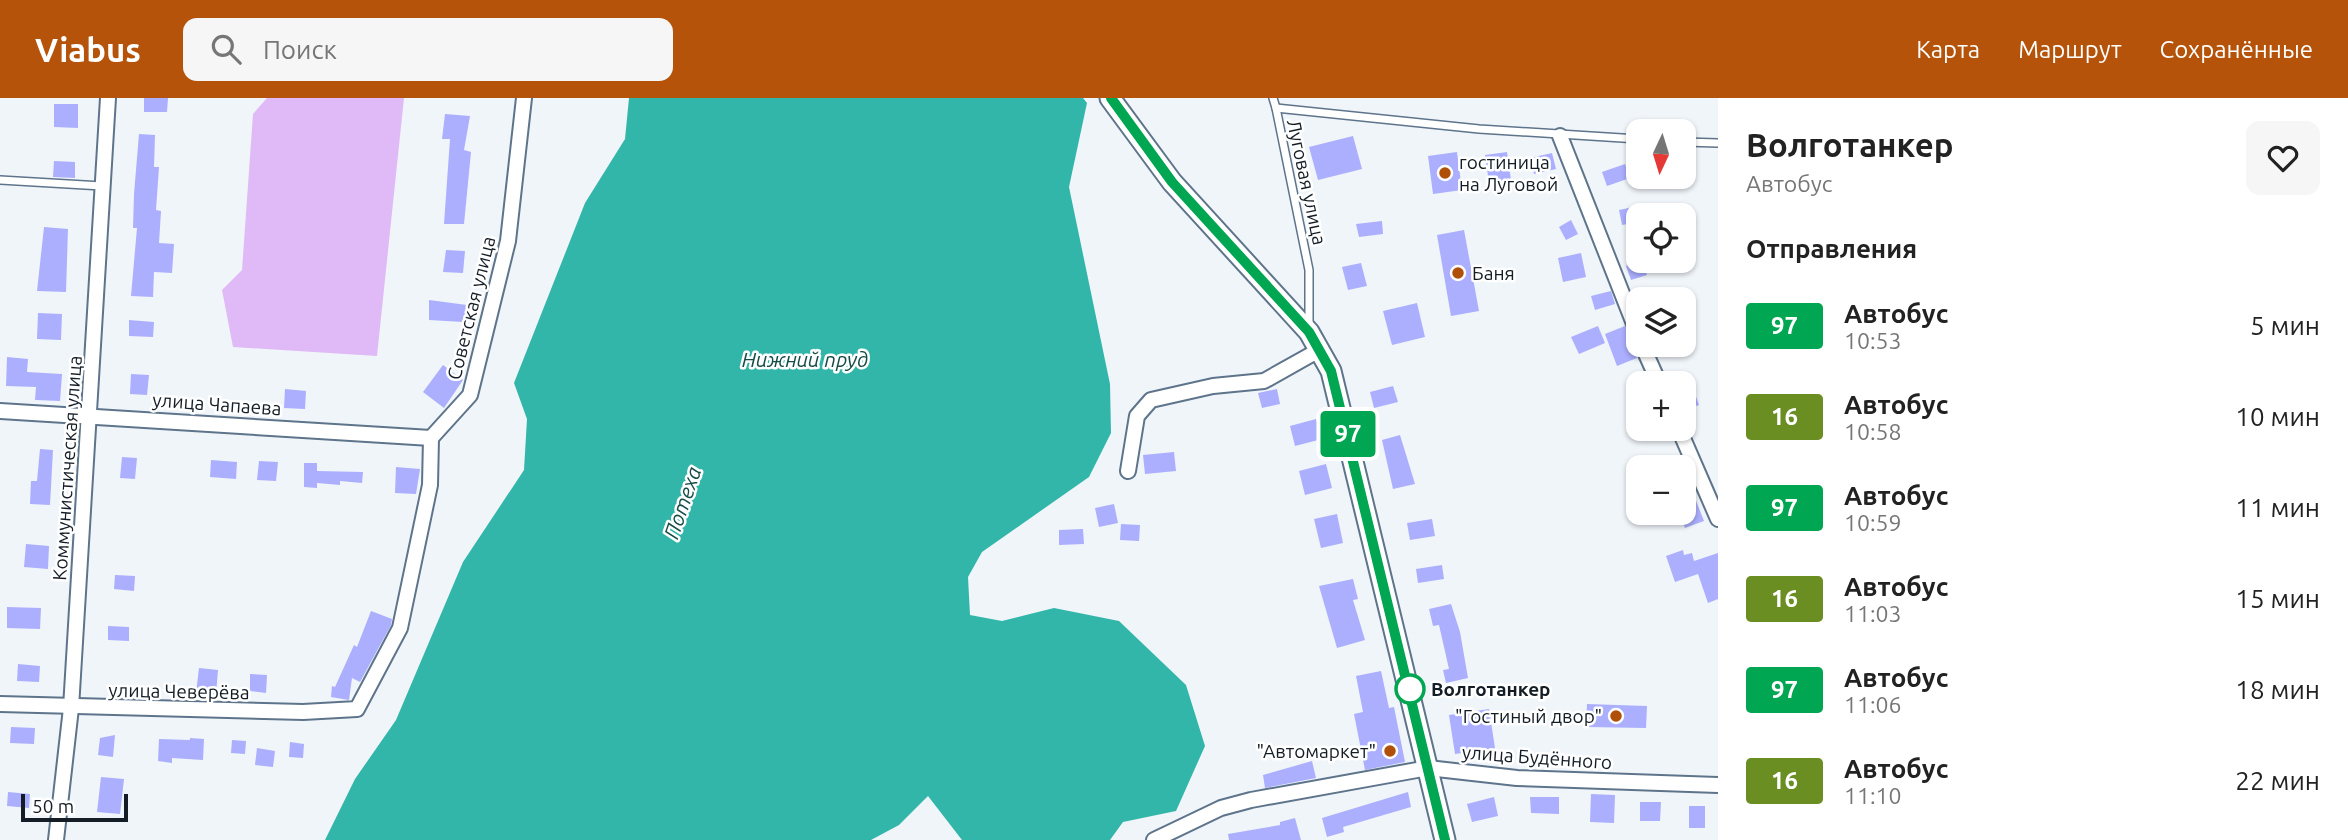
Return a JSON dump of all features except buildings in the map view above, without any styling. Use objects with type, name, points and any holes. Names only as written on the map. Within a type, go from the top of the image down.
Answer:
[{"type":"main road","points":[[1111,98],[1172,182],[1309,332],[1321,349],[1340,401],[1445,840]]},
{"type":"street","name":"Коммунистическая улица","points":[[56,840],[71,708],[108,98]]},
{"type":"street","name":"Советская улица","points":[[431,438],[470,395],[508,240],[524,98]]},
{"type":"street","points":[[1560,135],[1626,303]]},
{"type":"street","points":[[1128,471],[1137,416],[1151,400],[1213,386],[1264,381],[1321,349]]},
{"type":"street","name":"улица Чапаева","points":[[0,411],[431,438]]},
{"type":"street","name":"улица Чеверёва","points":[[0,704],[71,708],[303,712],[357,709],[400,628],[430,485],[431,438]]},
{"type":"street","points":[[1684,441],[1718,519]]},
{"type":"street","name":"улица Будённого","points":[[1154,839],[1221,808],[1251,800],[1428,768],[1517,778],[1718,785]]},
{"type":"lane","points":[[1273,98],[1276,108]]},
{"type":"lane","name":"Луговая улица","points":[[1309,332],[1309,270],[1276,108],[1560,135],[1626,138]]},
{"type":"lane","points":[[1696,142],[1718,143]]},
{"type":"lane","points":[[0,180],[103,187]]},
{"type":"shaded area","points":[[267,98],[404,98],[377,356],[233,347],[222,290],[242,270],[253,114]]},
{"type":"water","name":"Нижний пруд","points":[[629,98],[1083,98],[1087,103],[1069,187],[1110,384],[1111,433],[1089,477],[982,552],[968,577],[970,615],[1002,621],[1054,608],[1119,621],[1186,685],[1205,746],[1176,811],[1123,822],[1110,840],[962,840],[928,796],[899,825],[871,840],[325,840],[355,779],[396,720],[463,562],[524,470],[527,419],[514,383],[585,203],[625,139]]},
{"type":"bus line","name":"97","points":[[1111,98],[1172,182],[1286,302],[1321,349],[1331,371],[1445,840]]},
{"type":"place","name":"гостиница на Луговой","points":[[1445,173]]},
{"type":"place","name":"Баня","points":[[1458,273]]},
{"type":"place","name":"Волготанкер","points":[[1410,689]]},
{"type":"place","name":"\"Гостиный двор\"","points":[[1616,716]]},
{"type":"place","name":"\"Автомаркет\"","points":[[1390,751]]},
{"type":"water label","name":"Потеха","points":[[683,503]]}]
